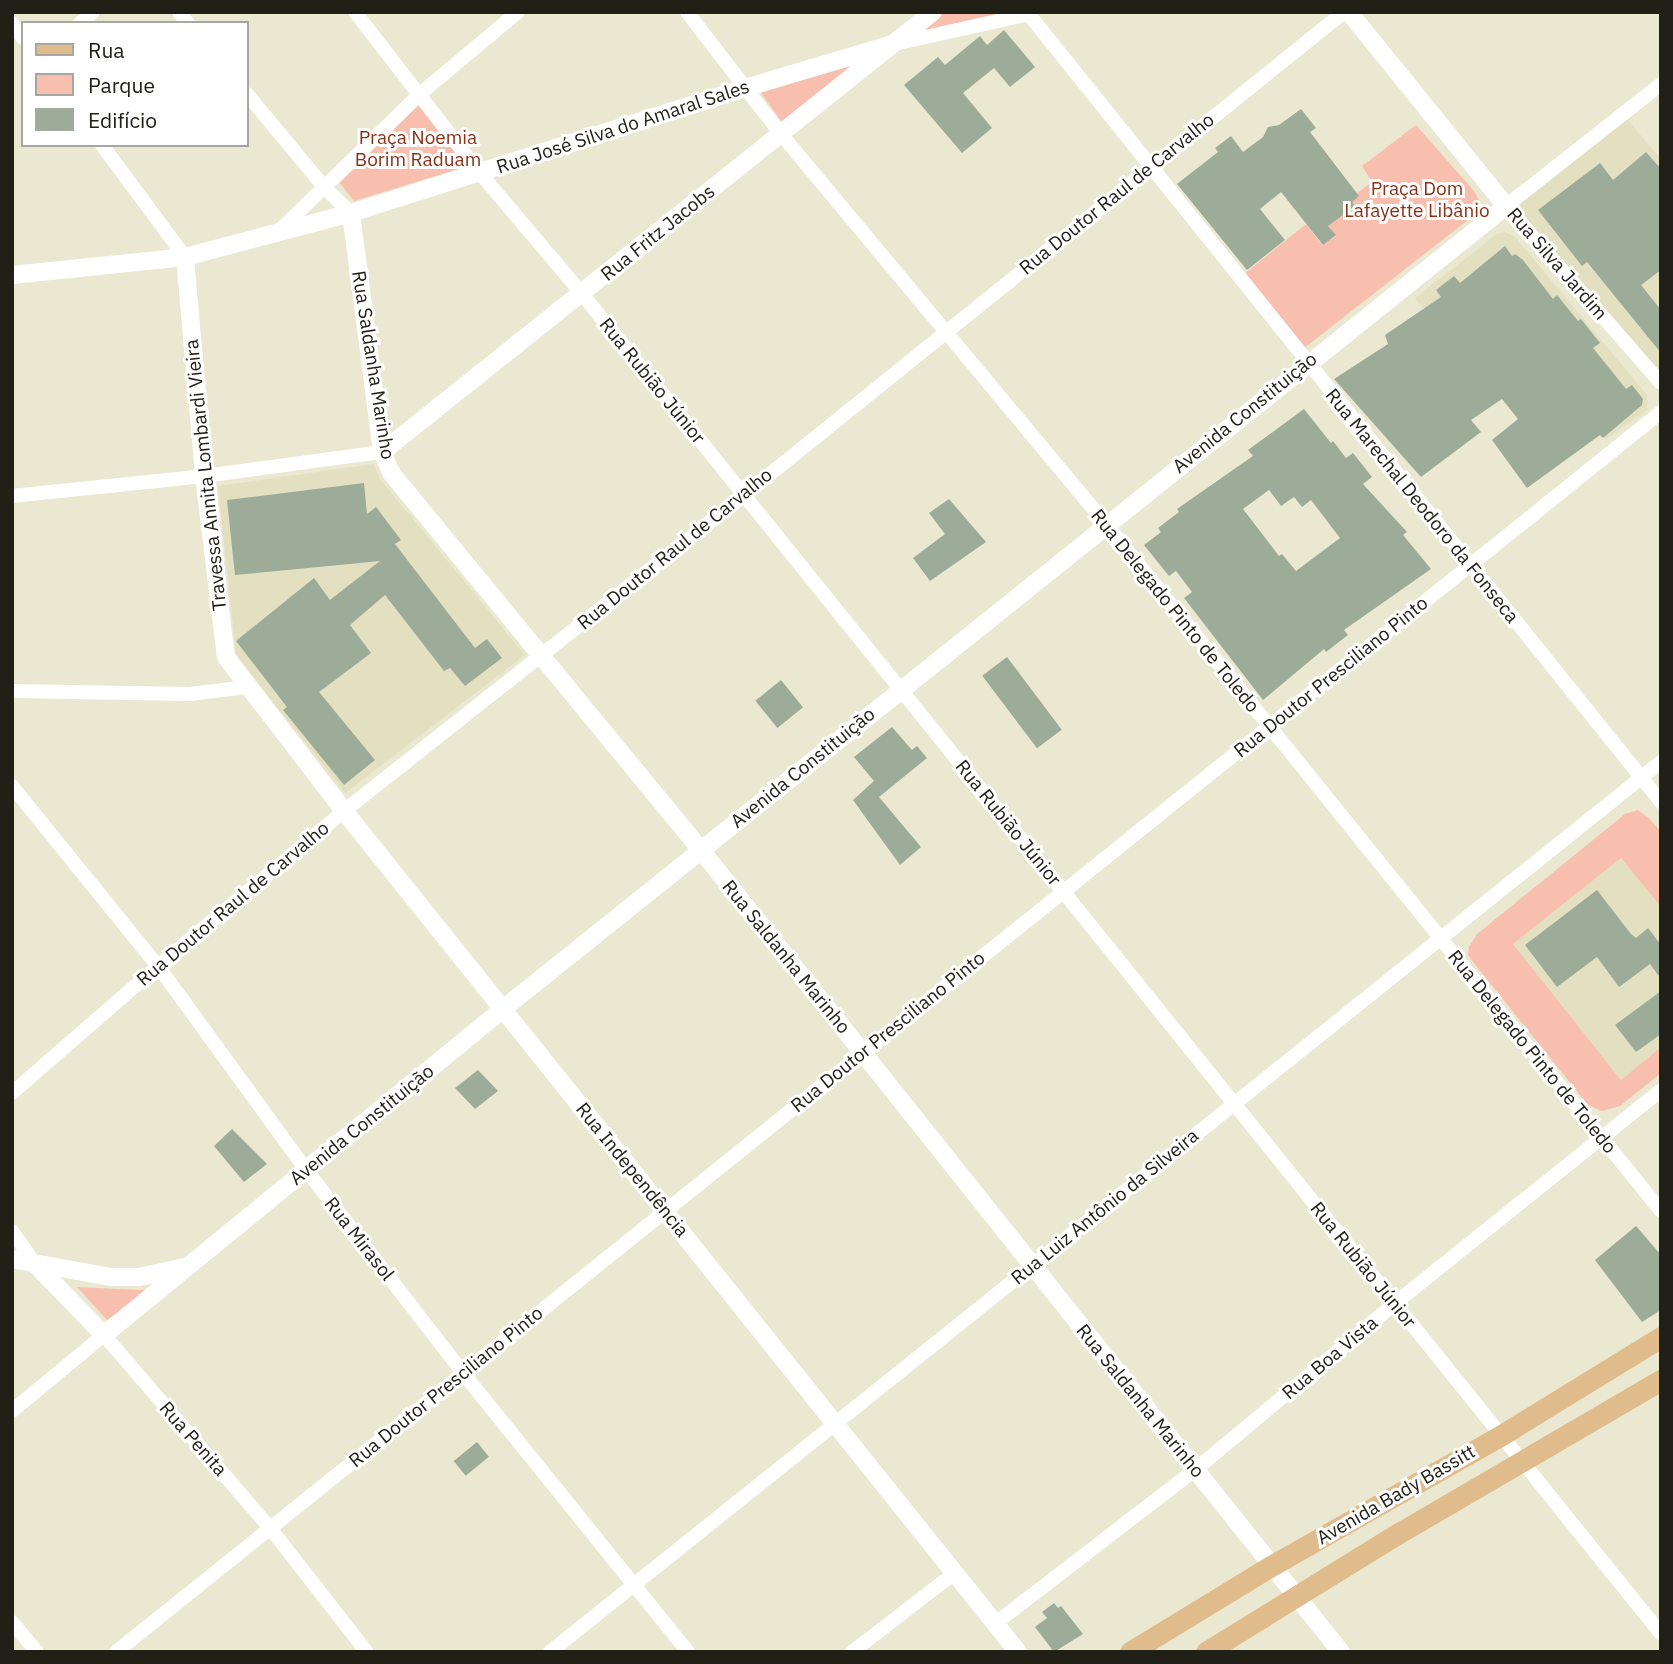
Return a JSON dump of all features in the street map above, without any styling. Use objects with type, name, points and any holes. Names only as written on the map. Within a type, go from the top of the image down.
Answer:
[{"type":"main road","name":"Avenida Bady Bassitt","points":[[1130,1652],[1272,1566],[1500,1436],[1661,1337]]},
{"type":"main road","name":"Avenida Bady Bassitt","points":[[1206,1652],[1298,1598],[1399,1533],[1661,1380]]},
{"type":"street","name":"Rua Rubião Júnior","points":[[355,12],[421,93],[480,173],[583,295],[1661,1634]]},
{"type":"street","points":[[279,231],[421,93],[518,12]]},
{"type":"street","name":"Rua Delegado Pinto de Toledo","points":[[687,12],[781,134],[1106,524],[1661,1211]]},
{"type":"street","name":"Rua Fritz Jacobs","points":[[383,452],[583,295],[933,12]]},
{"type":"street","name":"Rua Doutor Raul de Carvalho","points":[[12,1093],[158,966],[344,811],[744,495],[1346,12]]},
{"type":"street","name":"Rua Silva Jardim","points":[[1346,12],[1506,205],[1661,383]]},
{"type":"street","name":"Rua José Silva do Amaral Sales","points":[[12,275],[185,257],[351,213],[893,44],[1028,13]]},
{"type":"street","name":"Rua Marechal Deodoro da Fonseca","points":[[1028,13],[1661,802]]},
{"type":"street","points":[[1506,205],[1661,85]]},
{"type":"street","points":[[248,95],[325,188],[351,213]]},
{"type":"street","points":[[103,147],[185,257]]},
{"type":"street","name":"Avenida Constituição","points":[[104,1335],[503,1009],[1506,205]]},
{"type":"street","name":"Rua Saldanha Marinho","points":[[351,213],[383,452],[392,474],[701,850],[1341,1652]]},
{"type":"street","name":"Travessa Annita Lombardi Vieira","points":[[185,257],[204,477],[226,657],[247,687]]},
{"type":"street","name":"Rua Doutor Presciliano Pinto","points":[[116,1652],[1661,412]]},
{"type":"street","points":[[12,496],[204,477],[383,452]]},
{"type":"street","points":[[12,691],[190,694],[247,687]]},
{"type":"street","name":"Rua Independência","points":[[247,687],[1018,1652]]},
{"type":"street","name":"Rua Luiz Antônio da Silveira","points":[[550,1652],[1661,762]]},
{"type":"street","name":"Rua Mirasol","points":[[12,786],[158,966],[307,1171],[463,1373],[688,1652]]},
{"type":"street","name":"Rua Boa Vista","points":[[996,1623],[1195,1470],[1394,1304],[1661,1090]]},
{"type":"street","name":"Rua Penita","points":[[12,1231],[34,1263],[104,1335],[270,1528],[367,1652]]},
{"type":"street","points":[[12,1259],[111,1277],[139,1277],[189,1267]]},
{"type":"street","points":[[12,1411],[104,1335]]},
{"type":"street","points":[[852,1652],[956,1572]]},
{"type":"street","points":[[12,1622],[37,1652]]},
{"type":"shaded area","points":[[1626,118],[1661,159],[1661,374],[1515,205]]},
{"type":"shaded area","points":[[1505,232],[1515,237],[1647,395],[1647,410],[1606,439],[1583,414],[1442,332],[1415,298],[1497,234]]},
{"type":"shaded area","points":[[374,464],[380,479],[525,655],[345,793],[236,655],[218,486]]},
{"type":"shaded area","points":[[1621,858],[1661,907],[1661,1047],[1621,1080],[1513,944]]},
{"type":"green space","points":[[941,12],[1024,12],[911,37]]},
{"type":"green space","points":[[876,55],[784,125],[759,90]]},
{"type":"green space","name":"Praça Noemia Borim Raduam","points":[[421,101],[468,166],[354,201],[340,183]]},
{"type":"green space","name":"Praça Dom Lafayette Libânio","points":[[1416,125],[1474,191],[1479,200],[1479,208],[1473,216],[1303,349],[1243,275],[1306,224],[1322,245],[1336,236],[1328,226],[1356,194],[1372,182],[1362,166]]},
{"type":"green space","points":[[1638,810],[1661,832],[1661,907],[1621,858],[1513,944],[1621,1080],[1661,1047],[1661,1073],[1620,1106],[1602,1111],[1588,1105],[1468,955],[1469,947],[1477,934],[1625,814]]},
{"type":"green space","points":[[77,1287],[139,1290],[150,1289],[107,1320]]},
{"type":"building","points":[[1004,30],[1035,67],[1010,87],[994,68],[963,93],[992,128],[962,153],[904,85],[938,57],[945,65],[980,36],[987,45]]},
{"type":"building","points":[[1301,109],[1316,128],[1310,132],[1359,196],[1352,202],[1355,206],[1328,226],[1336,235],[1323,245],[1281,192],[1260,209],[1285,240],[1247,270],[1177,184],[1218,152],[1215,148],[1231,136],[1243,152],[1263,137],[1268,127],[1279,125]]},
{"type":"building","points":[[1646,152],[1661,169],[1661,270],[1641,285],[1661,310],[1661,353],[1587,262],[1582,266],[1538,210],[1600,163],[1613,180]]},
{"type":"building","points":[[1505,246],[1512,256],[1515,254],[1523,260],[1553,299],[1557,295],[1578,321],[1581,319],[1600,343],[1593,348],[1626,389],[1632,385],[1643,399],[1642,405],[1603,438],[1600,435],[1527,488],[1492,440],[1518,419],[1502,399],[1471,420],[1481,432],[1421,477],[1334,379],[1388,344],[1385,335],[1441,297],[1436,290],[1454,276],[1460,283]]},
{"type":"building","points":[[1304,409],[1346,458],[1353,453],[1372,477],[1363,484],[1407,532],[1403,535],[1431,569],[1344,630],[1348,635],[1326,652],[1324,649],[1263,700],[1184,598],[1192,592],[1176,571],[1169,576],[1144,545],[1161,532],[1158,528],[1179,512],[1177,509],[1253,456],[1248,450]],"holes":[[[1269,490],[1281,506],[1294,497],[1302,507],[1311,500],[1340,538],[1296,571],[1282,554],[1279,556],[1243,509]]]},
{"type":"building","points":[[364,483],[367,514],[376,507],[401,540],[395,544],[475,648],[487,639],[502,658],[465,686],[450,668],[444,671],[385,595],[350,625],[371,653],[319,692],[375,760],[344,785],[283,710],[287,707],[236,641],[314,578],[330,600],[380,561],[235,575],[227,500]]},
{"type":"building","points":[[949,499],[986,542],[930,581],[913,558],[945,534],[929,513]]},
{"type":"building","points":[[1007,657],[1062,730],[1037,748],[982,676]]},
{"type":"building","points":[[781,680],[803,707],[777,728],[755,701]]},
{"type":"building","points":[[892,727],[912,750],[917,746],[927,758],[879,797],[921,847],[900,865],[853,800],[874,781],[854,757]]},
{"type":"building","points":[[1597,890],[1631,934],[1636,938],[1648,928],[1661,945],[1661,979],[1650,964],[1619,987],[1597,957],[1557,987],[1525,945]]},
{"type":"building","points":[[1661,991],[1661,1034],[1636,1052],[1615,1025]]},
{"type":"building","points":[[478,1070],[498,1091],[475,1109],[455,1088]]},
{"type":"building","points":[[232,1129],[267,1164],[244,1182],[214,1146]]},
{"type":"building","points":[[1636,1226],[1661,1255],[1661,1310],[1642,1322],[1595,1260]]},
{"type":"building","points":[[477,1442],[489,1457],[466,1476],[454,1461]]},
{"type":"building","points":[[1054,1603],[1058,1608],[1061,1606],[1083,1634],[1054,1652],[1035,1627],[1047,1618],[1042,1612]]}]
